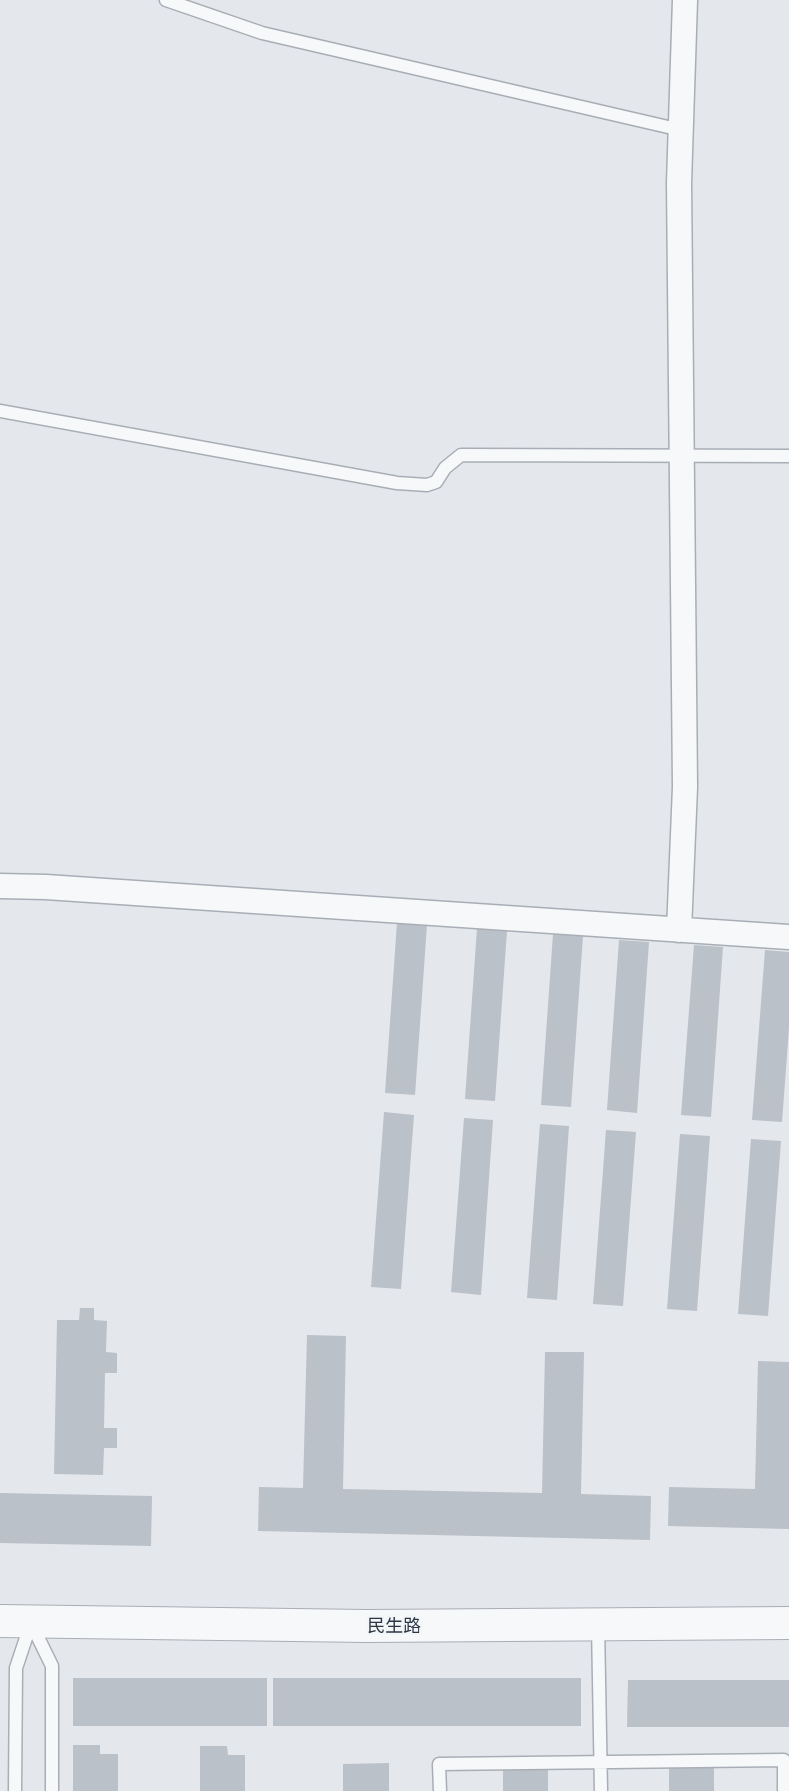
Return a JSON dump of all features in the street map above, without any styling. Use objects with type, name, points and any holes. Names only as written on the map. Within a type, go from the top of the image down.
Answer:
[{"type":"street","points":[[679,930],[685,787],[679,183],[685,0]]},
{"type":"street","points":[[0,886],[789,937]]},
{"type":"street","name":"民生路","points":[[0,1621],[367,1626],[789,1623]]},
{"type":"lane","points":[[166,0],[262,33],[681,130]]},
{"type":"lane","points":[[0,411],[397,483],[427,485],[436,482],[445,468],[461,454],[789,456]]},
{"type":"lane","points":[[15,1791],[16,1668],[31,1622]]},
{"type":"lane","points":[[31,1622],[52,1666],[52,1791]]},
{"type":"lane","points":[[598,1624],[601,1791]]},
{"type":"lane","points":[[440,1791],[439,1764],[784,1760],[784,1791]]},
{"type":"building","points":[[397,923],[427,925],[415,1095],[385,1093]]},
{"type":"building","points":[[477,928],[507,931],[495,1101],[465,1099]]},
{"type":"building","points":[[553,934],[583,936],[571,1107],[541,1105]]},
{"type":"building","points":[[619,940],[649,942],[637,1113],[607,1110]]},
{"type":"building","points":[[694,945],[723,947],[711,1117],[681,1115]]},
{"type":"building","points":[[765,950],[789,952],[789,1028],[782,1122],[752,1120]]},
{"type":"building","points":[[384,1112],[414,1115],[401,1289],[371,1287]]},
{"type":"building","points":[[464,1118],[493,1120],[481,1295],[451,1292]]},
{"type":"building","points":[[540,1124],[569,1126],[557,1300],[527,1298]]},
{"type":"building","points":[[606,1130],[636,1132],[623,1306],[593,1304]]},
{"type":"building","points":[[680,1134],[710,1136],[697,1311],[667,1309]]},
{"type":"building","points":[[751,1139],[781,1141],[768,1316],[738,1314]]},
{"type":"building","points":[[80,1308],[94,1308],[94,1320],[107,1321],[106,1352],[117,1353],[117,1373],[105,1373],[104,1428],[117,1428],[117,1448],[104,1448],[103,1475],[54,1474],[57,1320],[79,1320]]},
{"type":"building","points":[[307,1335],[346,1336],[343,1489],[542,1493],[545,1352],[584,1352],[581,1494],[651,1496],[650,1540],[258,1531],[259,1487],[303,1488]]},
{"type":"building","points":[[758,1361],[789,1362],[789,1529],[668,1526],[669,1487],[755,1489]]},
{"type":"building","points":[[0,1493],[152,1496],[151,1546],[0,1543]]},
{"type":"building","points":[[73,1678],[267,1678],[267,1726],[73,1726]]},
{"type":"building","points":[[273,1678],[581,1678],[581,1726],[273,1726]]},
{"type":"building","points":[[628,1680],[789,1680],[789,1727],[627,1727]]},
{"type":"building","points":[[73,1745],[100,1745],[100,1754],[118,1754],[118,1791],[73,1791]]},
{"type":"building","points":[[200,1746],[227,1746],[228,1755],[245,1755],[245,1791],[200,1791]]},
{"type":"building","points":[[389,1763],[389,1791],[343,1791],[343,1764]]},
{"type":"building","points":[[503,1765],[548,1765],[548,1791],[503,1791]]},
{"type":"building","points":[[669,1768],[714,1768],[714,1791],[669,1791]]}]
